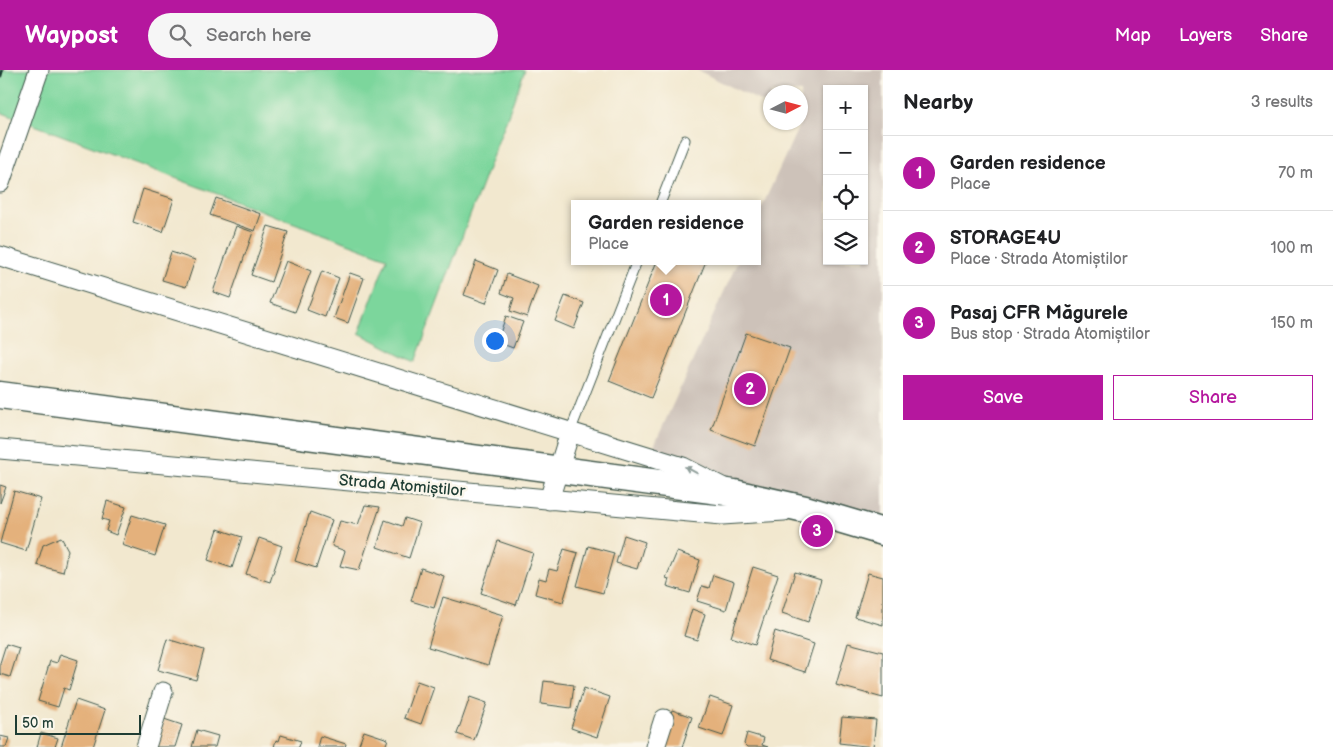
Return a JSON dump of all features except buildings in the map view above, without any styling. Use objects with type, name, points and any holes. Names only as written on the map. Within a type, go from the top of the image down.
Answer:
[{"type":"main road","name":"Strada Atomiștilor","points":[[0,395],[734,493],[805,509],[883,532]]},
{"type":"street","points":[[0,183],[39,70]]},
{"type":"street","name":"Strada Atomiștilor","points":[[0,256],[683,467],[734,493]]},
{"type":"street","points":[[549,500],[570,432]]},
{"type":"street","name":"Strada Atomiștilor","points":[[0,449],[722,515],[805,509]]},
{"type":"street","points":[[146,747],[163,692]]},
{"type":"street","points":[[655,747],[664,719]]},
{"type":"lane","points":[[662,200],[685,140]]},
{"type":"lane","points":[[570,432],[635,265]]},
{"type":"shaded area","points":[[697,70],[883,70],[883,541],[653,448],[736,265],[761,265],[761,209],[797,130],[808,130],[808,85],[763,85],[763,103]]},
{"type":"green space","points":[[0,70],[525,70],[415,362],[359,333],[387,258],[0,112]]},
{"type":"railway","points":[[0,77],[2,70]]},
{"type":"place","name":"Garden residence","points":[[666,300]]},
{"type":"place","name":"STORAGE4U","points":[[750,389]]},
{"type":"place","name":"Pasaj CFR Măgurele","points":[[817,531]]}]
